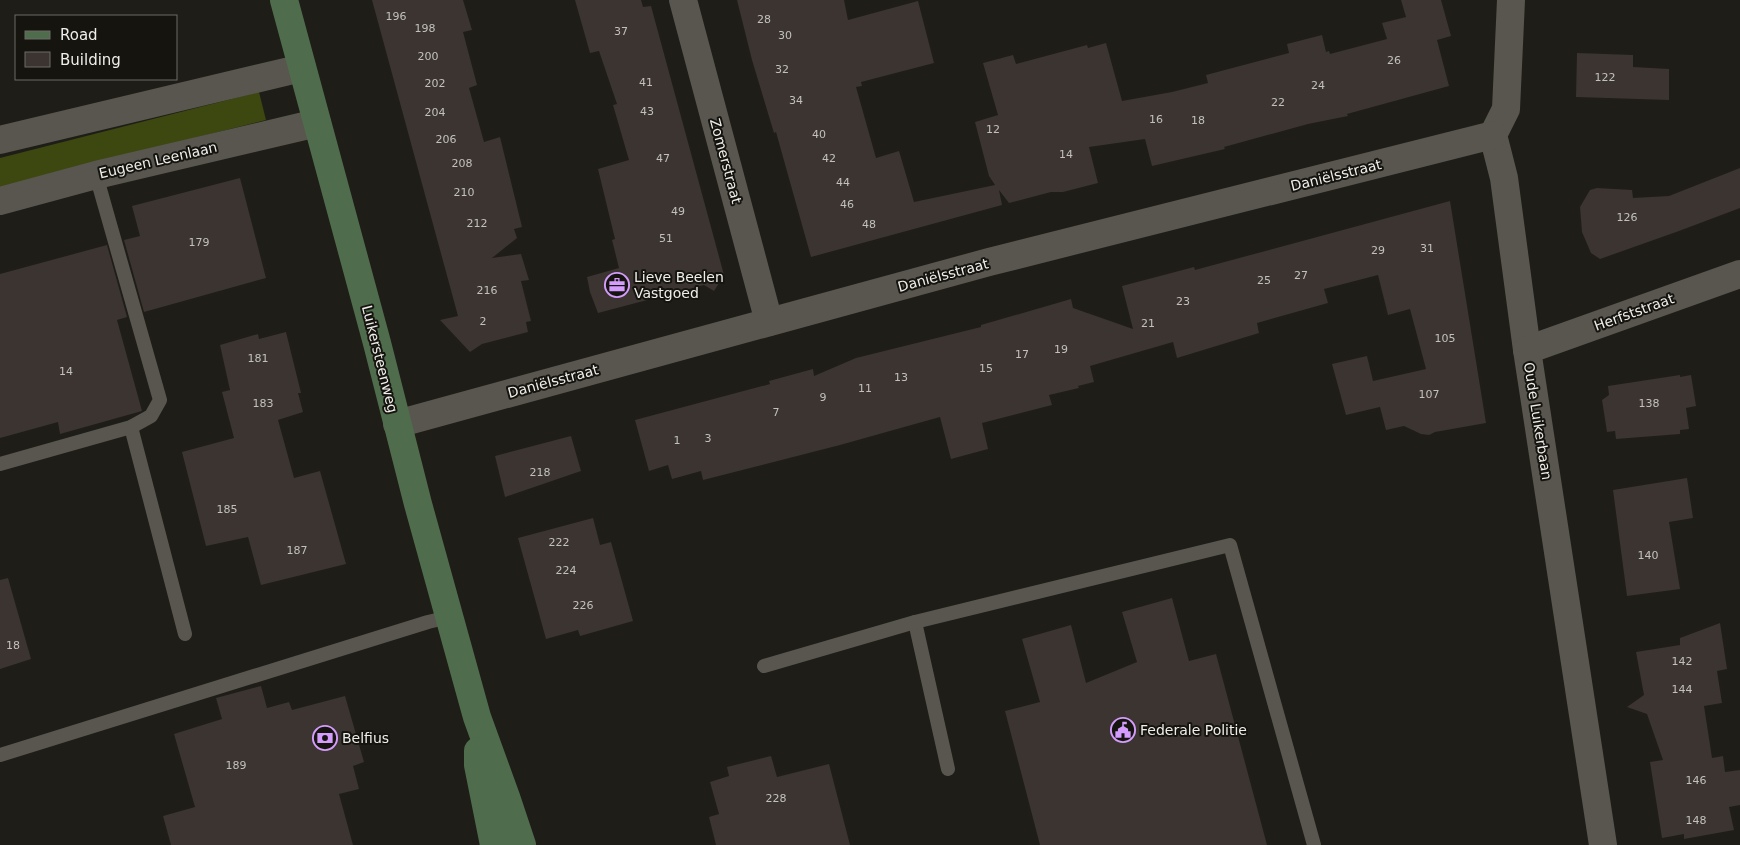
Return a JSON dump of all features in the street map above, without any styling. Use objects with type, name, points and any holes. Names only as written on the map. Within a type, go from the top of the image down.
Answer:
[{"type":"main road","name":"Luikersteenweg","points":[[284,0],[477,717],[522,845]]},
{"type":"main road","name":"Luikersteenweg","points":[[477,717],[478,765],[494,845]]},
{"type":"street","name":"Zomerstraat","points":[[683,0],[769,322]]},
{"type":"street","points":[[1493,135],[1506,109],[1511,0]]},
{"type":"street","points":[[0,140],[302,68]]},
{"type":"street","name":"Eugeen Leenlaan","points":[[0,201],[96,175],[317,123]]},
{"type":"street","name":"Daniëlsstraat","points":[[397,424],[989,262],[1493,135]]},
{"type":"street","name":"Oude Luikerbaan","points":[[1493,135],[1504,178],[1527,350],[1603,845]]},
{"type":"street","name":"Herfststraat","points":[[1527,350],[1740,274]]},
{"type":"lane","points":[[0,464],[131,427],[151,416],[160,400],[96,175]]},
{"type":"lane","points":[[131,427],[185,634]]},
{"type":"lane","points":[[764,666],[915,622],[1230,545],[1314,845]]},
{"type":"lane","points":[[0,755],[449,617]]},
{"type":"lane","points":[[915,622],[948,769]]},
{"type":"green space","points":[[259,92],[266,120],[0,187],[0,158]]},
{"type":"building","points":[[372,0],[463,0],[472,30],[463,32],[477,85],[469,88],[484,142],[500,137],[522,227],[514,229],[517,238],[492,258],[521,254],[529,280],[521,281],[531,321],[526,322],[528,332],[482,344],[470,352],[440,320],[458,316]]},
{"type":"building","points":[[575,0],[641,0],[643,7],[651,6],[724,275],[714,291],[704,285],[598,313],[590,292],[587,277],[619,268],[612,240],[615,239],[598,169],[629,160],[613,105],[617,104],[599,51],[590,53]]},
{"type":"building","points":[[737,0],[844,0],[848,20],[918,1],[934,63],[861,82],[862,86],[856,87],[876,158],[899,151],[914,202],[995,185],[989,176],[975,122],[998,115],[983,63],[1013,55],[1016,64],[1087,45],[1088,48],[1106,43],[1122,101],[1208,83],[1206,75],[1289,53],[1287,44],[1322,35],[1326,52],[1329,51],[1330,54],[1387,39],[1382,23],[1406,17],[1401,0],[1441,0],[1451,36],[1437,40],[1449,86],[1347,114],[1348,116],[1308,124],[1224,147],[1225,149],[1152,166],[1145,139],[1089,147],[1098,183],[1063,192],[1051,192],[1009,203],[999,190],[1002,205],[811,257],[776,132],[774,133],[752,60]]},
{"type":"building","points":[[1577,53],[1633,55],[1633,67],[1669,69],[1669,100],[1576,97]]},
{"type":"building","points":[[1740,168],[1740,208],[1600,259],[1591,253],[1582,232],[1580,207],[1590,190],[1597,188],[1632,190],[1633,198],[1669,196]]},
{"type":"building","points":[[240,178],[266,278],[144,312],[124,240],[140,236],[132,206]]},
{"type":"building","points":[[1450,201],[1486,423],[1435,432],[1429,435],[1421,434],[1404,426],[1386,430],[1380,407],[1346,415],[1332,364],[1367,356],[1373,381],[1426,369],[1410,309],[1388,315],[1378,275],[1324,289],[1328,303],[1257,323],[1259,333],[1177,358],[1173,342],[1090,366],[1094,382],[1078,386],[1079,388],[1049,395],[1052,405],[982,423],[988,449],[951,459],[940,417],[703,480],[701,471],[672,479],[668,465],[649,471],[635,420],[770,384],[769,381],[813,369],[814,376],[856,358],[981,327],[981,325],[1071,299],[1073,308],[1133,329],[1122,286],[1194,267],[1195,270]]},
{"type":"building","points":[[107,245],[127,317],[117,320],[142,411],[60,434],[58,422],[0,438],[0,274]]},
{"type":"building","points":[[286,332],[301,393],[298,393],[303,412],[278,420],[294,478],[320,471],[346,564],[261,585],[248,537],[206,546],[182,452],[234,438],[222,392],[230,390],[220,345],[258,334],[259,339]]},
{"type":"building","points":[[1680,375],[1680,377],[1691,375],[1696,406],[1686,408],[1689,429],[1680,430],[1680,434],[1616,439],[1615,431],[1607,432],[1602,400],[1609,395],[1608,386]]},
{"type":"building","points":[[571,436],[581,471],[505,497],[495,456]]},
{"type":"building","points":[[1687,478],[1693,518],[1669,522],[1680,589],[1627,596],[1613,490]]},
{"type":"building","points":[[593,518],[600,545],[611,542],[633,621],[580,636],[578,630],[546,639],[518,538]]},
{"type":"building","points":[[8,578],[31,659],[0,669],[0,580]]},
{"type":"building","name":"Federale Politie","points":[[1172,598],[1189,661],[1216,654],[1267,845],[1040,845],[1005,711],[1040,702],[1022,639],[1071,625],[1086,683],[1137,662],[1122,612]]},
{"type":"building","points":[[1720,623],[1727,669],[1717,671],[1722,703],[1704,706],[1712,758],[1723,756],[1725,772],[1740,770],[1740,805],[1729,807],[1734,830],[1684,839],[1684,834],[1662,838],[1650,762],[1663,760],[1647,714],[1627,707],[1644,695],[1636,652],[1680,645],[1680,638]]},
{"type":"building","points":[[261,686],[267,708],[289,702],[292,710],[345,696],[364,762],[353,766],[359,789],[339,794],[353,845],[171,845],[163,816],[195,807],[174,734],[222,719],[216,698]]},
{"type":"building","points":[[771,756],[777,777],[829,764],[850,845],[716,845],[709,817],[719,814],[710,782],[729,776],[727,767]]},
{"type":"place","name":"Lieve Beelen Vastgoed","points":[[617,285]]},
{"type":"place","name":"Federale Politie","points":[[1123,730]]},
{"type":"place","name":"Belfius","points":[[325,738]]}]
